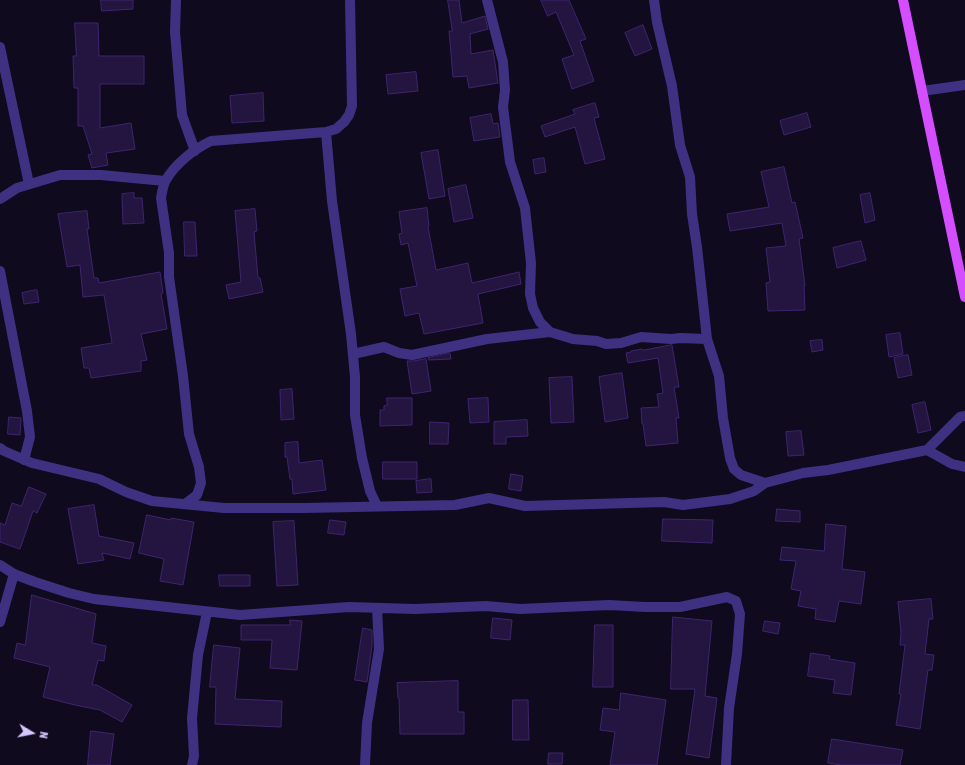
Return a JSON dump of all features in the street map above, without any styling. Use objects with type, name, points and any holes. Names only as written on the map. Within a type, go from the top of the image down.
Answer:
[{"type":"main road","points":[[904,0],[965,297]]},
{"type":"street","points":[[176,0],[175,32],[182,115],[195,151]]},
{"type":"street","points":[[185,504],[197,495],[201,483],[199,466],[190,434],[169,277],[168,253],[161,198],[165,181],[182,161],[195,151],[211,142],[326,132],[336,129],[344,122],[349,115],[352,106],[350,0]]},
{"type":"street","points":[[487,0],[503,62],[506,90],[503,107],[510,162],[525,208],[530,263],[530,294],[533,308],[540,322],[550,332]]},
{"type":"street","points":[[654,0],[657,22],[672,86],[680,145],[690,177],[692,214],[707,339],[719,376],[723,418],[730,458],[734,469],[740,475],[766,483]]},
{"type":"street","points":[[0,47],[29,184]]},
{"type":"street","points":[[922,91],[965,85]]},
{"type":"street","points":[[326,132],[332,201],[353,354],[355,377],[355,415],[362,458],[370,491],[377,506]]},
{"type":"street","points":[[0,199],[17,188],[60,175],[101,175],[165,181]]},
{"type":"street","points":[[0,271],[27,411],[30,437],[24,460]]},
{"type":"street","points":[[353,354],[384,347],[399,353],[412,354],[488,339],[550,332],[573,339],[597,341],[606,344],[621,343],[641,337],[707,339]]},
{"type":"street","points":[[0,448],[24,460],[99,479],[126,492],[152,501],[232,508],[455,505],[490,498],[525,506],[658,502],[683,505],[730,499],[754,491],[766,483],[803,474],[927,450],[960,417],[965,416]]},
{"type":"street","points":[[927,450],[952,464],[965,467]]},
{"type":"street","points":[[0,565],[14,574],[35,582],[94,599],[240,615],[279,613],[317,608],[349,607],[415,609],[486,606],[520,609],[609,605],[680,607],[727,597],[736,601],[740,614],[737,654],[729,708],[726,765]]},
{"type":"street","points":[[0,622],[14,574]]},
{"type":"street","points":[[365,765],[367,723],[379,649],[377,608]]},
{"type":"street","points":[[192,765],[194,756],[192,718],[198,655],[207,612]]},
{"type":"building","points":[[101,0],[133,0],[133,9],[102,11]]},
{"type":"building","points":[[448,0],[459,0],[462,23],[485,16],[488,29],[470,34],[471,54],[493,50],[498,83],[469,88],[467,76],[453,77],[449,31],[452,31]]},
{"type":"building","points":[[541,0],[569,0],[586,39],[580,41],[594,81],[572,89],[562,59],[574,55],[556,12],[548,16]]},
{"type":"building","points":[[75,23],[98,23],[99,56],[144,56],[144,84],[100,84],[100,128],[131,123],[135,149],[106,153],[108,165],[92,168],[88,155],[92,154],[83,126],[78,126],[78,88],[74,88],[73,56],[76,56]]},
{"type":"building","points":[[643,25],[652,49],[635,56],[625,33]]},
{"type":"building","points":[[416,72],[418,91],[388,94],[386,75]]},
{"type":"building","points":[[263,93],[264,121],[232,123],[230,96]]},
{"type":"building","points":[[595,103],[599,117],[594,118],[605,159],[585,164],[575,127],[545,137],[541,126],[575,114],[573,110]]},
{"type":"building","points":[[807,113],[811,127],[784,135],[780,121]]},
{"type":"building","points":[[491,114],[493,124],[498,123],[500,137],[474,141],[470,118]]},
{"type":"building","points":[[438,150],[445,196],[429,199],[421,153]]},
{"type":"building","points":[[544,158],[546,172],[535,174],[533,160]]},
{"type":"building","points":[[784,167],[792,203],[795,202],[803,238],[799,239],[805,286],[805,310],[768,311],[766,283],[770,282],[766,248],[786,246],[782,223],[730,231],[727,214],[769,207],[761,172]]},
{"type":"building","points":[[466,185],[473,218],[454,222],[448,189]]},
{"type":"building","points":[[134,193],[134,198],[142,198],[144,223],[123,224],[122,194]]},
{"type":"building","points":[[870,193],[875,220],[865,223],[860,195]]},
{"type":"building","points":[[427,208],[428,227],[436,270],[468,263],[472,283],[519,272],[521,284],[478,294],[483,323],[424,334],[419,313],[405,316],[400,289],[417,286],[408,243],[401,245],[399,234],[402,233],[399,212]]},
{"type":"building","points":[[255,209],[257,231],[254,232],[258,278],[260,278],[263,292],[229,299],[226,285],[241,282],[235,211]]},
{"type":"building","points":[[87,211],[89,229],[87,229],[94,278],[98,278],[99,283],[160,272],[163,293],[161,294],[167,329],[141,334],[147,360],[141,361],[141,371],[91,378],[89,368],[84,368],[81,348],[112,343],[104,295],[83,297],[80,265],[67,267],[58,214]]},
{"type":"building","points":[[184,222],[195,222],[197,256],[185,256]]},
{"type":"building","points":[[861,241],[866,260],[837,268],[833,248]]},
{"type":"building","points":[[37,290],[39,302],[24,304],[22,293]]},
{"type":"building","points":[[900,333],[903,354],[889,357],[886,335]]},
{"type":"building","points":[[822,340],[823,350],[812,352],[810,341]]},
{"type":"building","points":[[672,345],[679,387],[674,387],[679,418],[676,418],[678,443],[646,446],[641,408],[659,407],[657,394],[663,393],[658,358],[628,363],[626,353]]},
{"type":"building","points":[[450,353],[451,359],[429,360],[428,358]]},
{"type":"building","points":[[908,355],[912,375],[898,378],[894,358]]},
{"type":"building","points":[[426,359],[431,391],[412,394],[407,361]]},
{"type":"building","points":[[622,373],[628,418],[605,422],[599,377]]},
{"type":"building","points":[[572,377],[574,422],[551,423],[549,378]]},
{"type":"building","points":[[292,389],[294,419],[281,420],[280,390]]},
{"type":"building","points":[[387,398],[412,398],[412,425],[380,426],[380,410],[384,410],[384,406],[387,405]]},
{"type":"building","points":[[488,398],[489,422],[470,423],[468,399]]},
{"type":"building","points":[[925,402],[931,430],[918,433],[912,405]]},
{"type":"building","points":[[9,417],[21,418],[20,435],[8,434]]},
{"type":"building","points":[[527,420],[528,436],[506,437],[506,444],[494,444],[494,422]]},
{"type":"building","points":[[430,422],[449,423],[448,444],[430,444]]},
{"type":"building","points":[[801,431],[804,455],[788,456],[786,432]]},
{"type":"building","points":[[298,442],[299,463],[322,460],[326,490],[293,494],[292,479],[290,479],[287,457],[285,457],[285,443]]},
{"type":"building","points":[[383,462],[417,462],[417,479],[383,479]]},
{"type":"building","points":[[511,474],[523,476],[521,491],[509,489]]},
{"type":"building","points":[[431,479],[432,492],[417,493],[416,481]]},
{"type":"building","points":[[29,487],[46,494],[37,513],[33,511],[20,549],[0,542],[0,523],[5,525],[12,503],[21,506]]},
{"type":"building","points":[[94,505],[99,536],[134,543],[130,559],[102,553],[104,560],[78,564],[68,509]]},
{"type":"building","points":[[777,509],[800,511],[800,522],[776,521]]},
{"type":"building","points":[[147,515],[171,520],[171,518],[194,522],[183,585],[160,581],[164,559],[139,553]]},
{"type":"building","points":[[663,519],[713,520],[712,543],[662,541]]},
{"type":"building","points":[[330,520],[346,522],[344,535],[328,533]]},
{"type":"building","points":[[294,521],[298,585],[277,586],[273,522]]},
{"type":"building","points":[[826,524],[846,526],[842,569],[865,572],[861,604],[839,601],[835,622],[815,619],[816,609],[798,606],[801,591],[791,589],[796,561],[780,560],[782,547],[824,551]]},
{"type":"building","points":[[219,575],[250,575],[250,586],[220,586]]},
{"type":"building","points":[[32,595],[96,614],[92,643],[106,646],[104,661],[98,660],[92,685],[97,685],[132,705],[122,722],[100,710],[43,697],[50,667],[14,658],[17,643],[25,645]]},
{"type":"building","points":[[931,599],[933,619],[929,619],[925,654],[934,655],[932,670],[928,670],[920,729],[896,725],[901,694],[899,694],[905,645],[900,645],[901,633],[898,602]]},
{"type":"building","points":[[673,617],[712,621],[705,696],[717,698],[709,758],[686,754],[695,689],[671,689]]},
{"type":"building","points":[[493,618],[512,620],[510,640],[491,638]]},
{"type":"building","points":[[290,620],[302,621],[297,670],[270,668],[272,640],[241,640],[241,625],[290,625]]},
{"type":"building","points":[[765,621],[780,623],[778,634],[763,631]]},
{"type":"building","points":[[595,625],[613,625],[613,687],[593,687]]},
{"type":"building","points":[[363,628],[372,630],[372,646],[367,682],[355,680]]},
{"type":"building","points":[[214,645],[240,648],[235,699],[282,701],[281,727],[215,724],[216,687],[210,687]]},
{"type":"building","points":[[811,653],[830,656],[829,659],[855,663],[851,695],[833,693],[835,680],[808,676]]},
{"type":"building","points":[[458,681],[458,712],[464,712],[464,734],[400,734],[397,683]]},
{"type":"building","points":[[621,693],[666,700],[657,765],[610,765],[615,732],[600,730],[603,708],[619,710]]},
{"type":"building","points":[[513,700],[528,700],[529,740],[513,740]]},
{"type":"building","points":[[91,731],[114,734],[110,765],[88,765]]},
{"type":"building","points":[[832,739],[903,750],[900,765],[841,765],[828,763]]},
{"type":"building","points":[[549,753],[563,753],[562,764],[548,764]]}]
